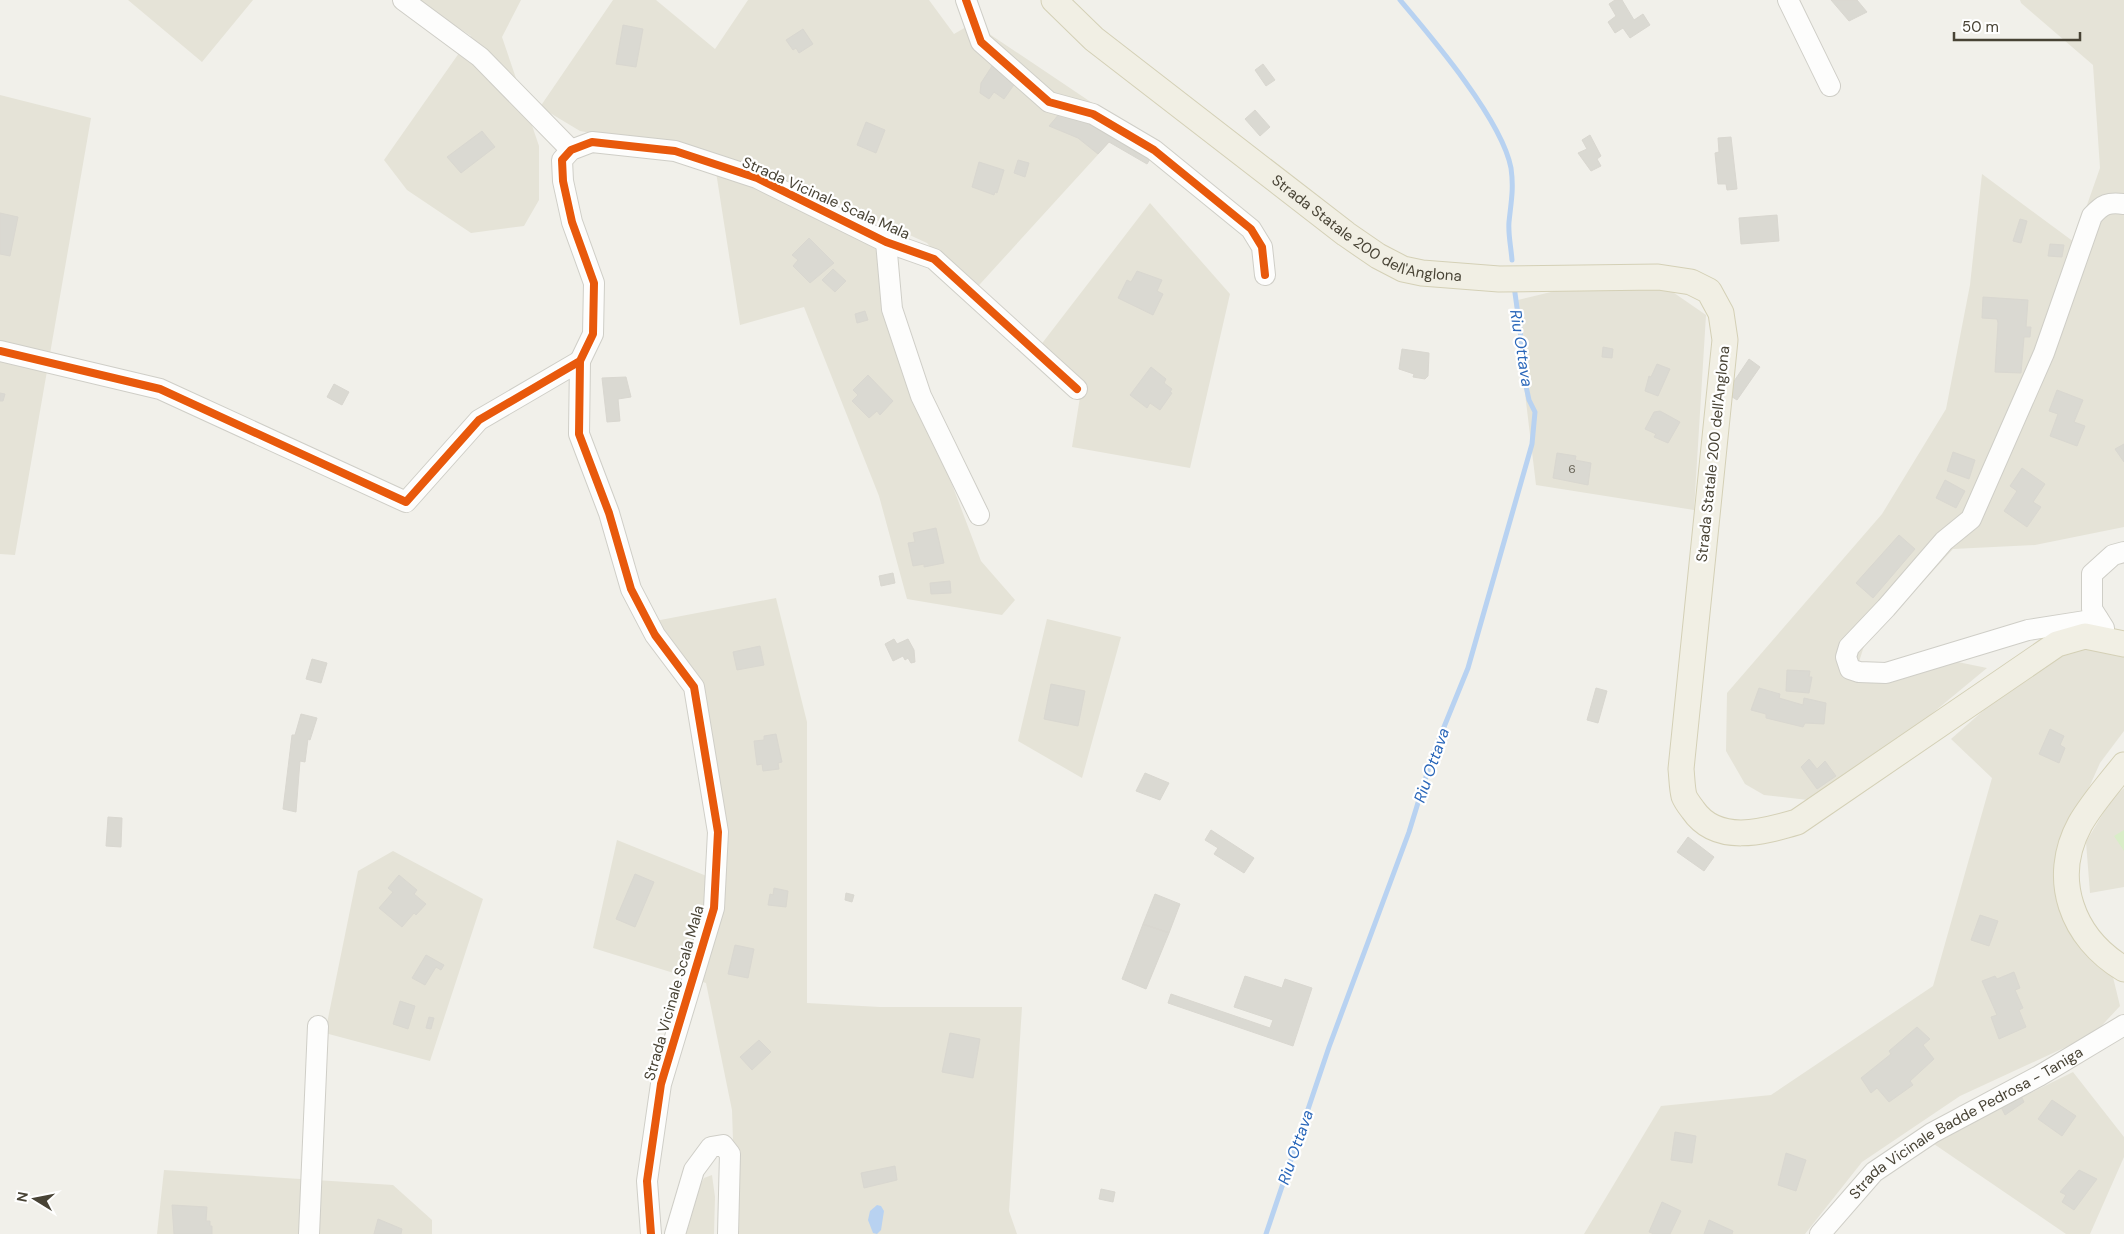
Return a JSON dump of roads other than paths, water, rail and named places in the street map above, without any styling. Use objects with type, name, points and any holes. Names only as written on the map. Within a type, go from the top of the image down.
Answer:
[{"type":"main road","name":"Strada Statale 200 dell'Anglona","points":[[1054,0],[1094,39],[1346,234],[1378,256],[1403,269],[1422,273],[1499,279],[1658,276],[1691,282],[1709,291],[1721,313],[1726,340],[1681,769],[1685,798],[1697,816],[1716,830],[1739,834],[1772,829],[1797,822],[2056,644],[2085,636],[2118,642]]},
{"type":"main road","points":[[2124,765],[2080,825],[2069,851],[2066,880],[2071,907],[2083,933],[2105,957],[2124,969]]},
{"type":"street","points":[[403,0],[480,57],[571,150]]},
{"type":"street","points":[[966,0],[981,42],[1050,102],[1093,114],[1154,150],[1250,229],[1262,247],[1265,275]]},
{"type":"street","points":[[1788,0],[1830,86]]},
{"type":"street","name":"Strada Vicinale Scala Mala","points":[[651,1234],[647,1181],[661,1084],[714,908],[718,832],[694,686],[655,635],[631,589],[609,513],[579,434],[580,361],[593,334],[594,283],[572,222],[563,181],[562,160],[571,150],[592,142],[675,151],[757,178],[886,242],[934,260],[1078,389]]},
{"type":"street","points":[[2098,619],[2028,630],[1886,674],[1859,672],[1850,669],[1846,657],[1849,647],[1886,608],[1944,541],[1971,519],[2044,353],[2092,216],[2103,204],[2111,202],[2124,204]]},
{"type":"street","name":"Strada Vicinale Scala Mala","points":[[886,242],[892,309],[918,388],[979,515]]},
{"type":"street","points":[[0,351],[160,389],[406,502],[479,420],[580,361]]},
{"type":"street","points":[[2118,642],[2092,609],[2092,574],[2113,554],[2124,552]]},
{"type":"street","name":"Strada Vicinale Badde Pedrosa - Taniga","points":[[1820,1234],[1874,1172],[1932,1133],[2039,1076],[2124,1025]]},
{"type":"street","points":[[309,1234],[318,1026]]},
{"type":"street","points":[[675,1234],[694,1170],[711,1147],[723,1145],[730,1154],[728,1234]]},
{"type":"water","points":[[877,1205],[881,1206],[884,1211],[881,1230],[877,1234],[873,1233],[868,1220],[870,1211]]},
{"type":"waterway","name":"Riu Ottava","points":[[1400,0],[1430,36],[1481,104],[1505,149],[1512,176],[1509,227],[1512,260]]},
{"type":"waterway","name":"Riu Ottava","points":[[1266,1234],[1329,1047],[1409,832],[1433,754],[1468,668],[1532,444],[1535,412],[1529,400],[1524,377],[1514,286]]}]
